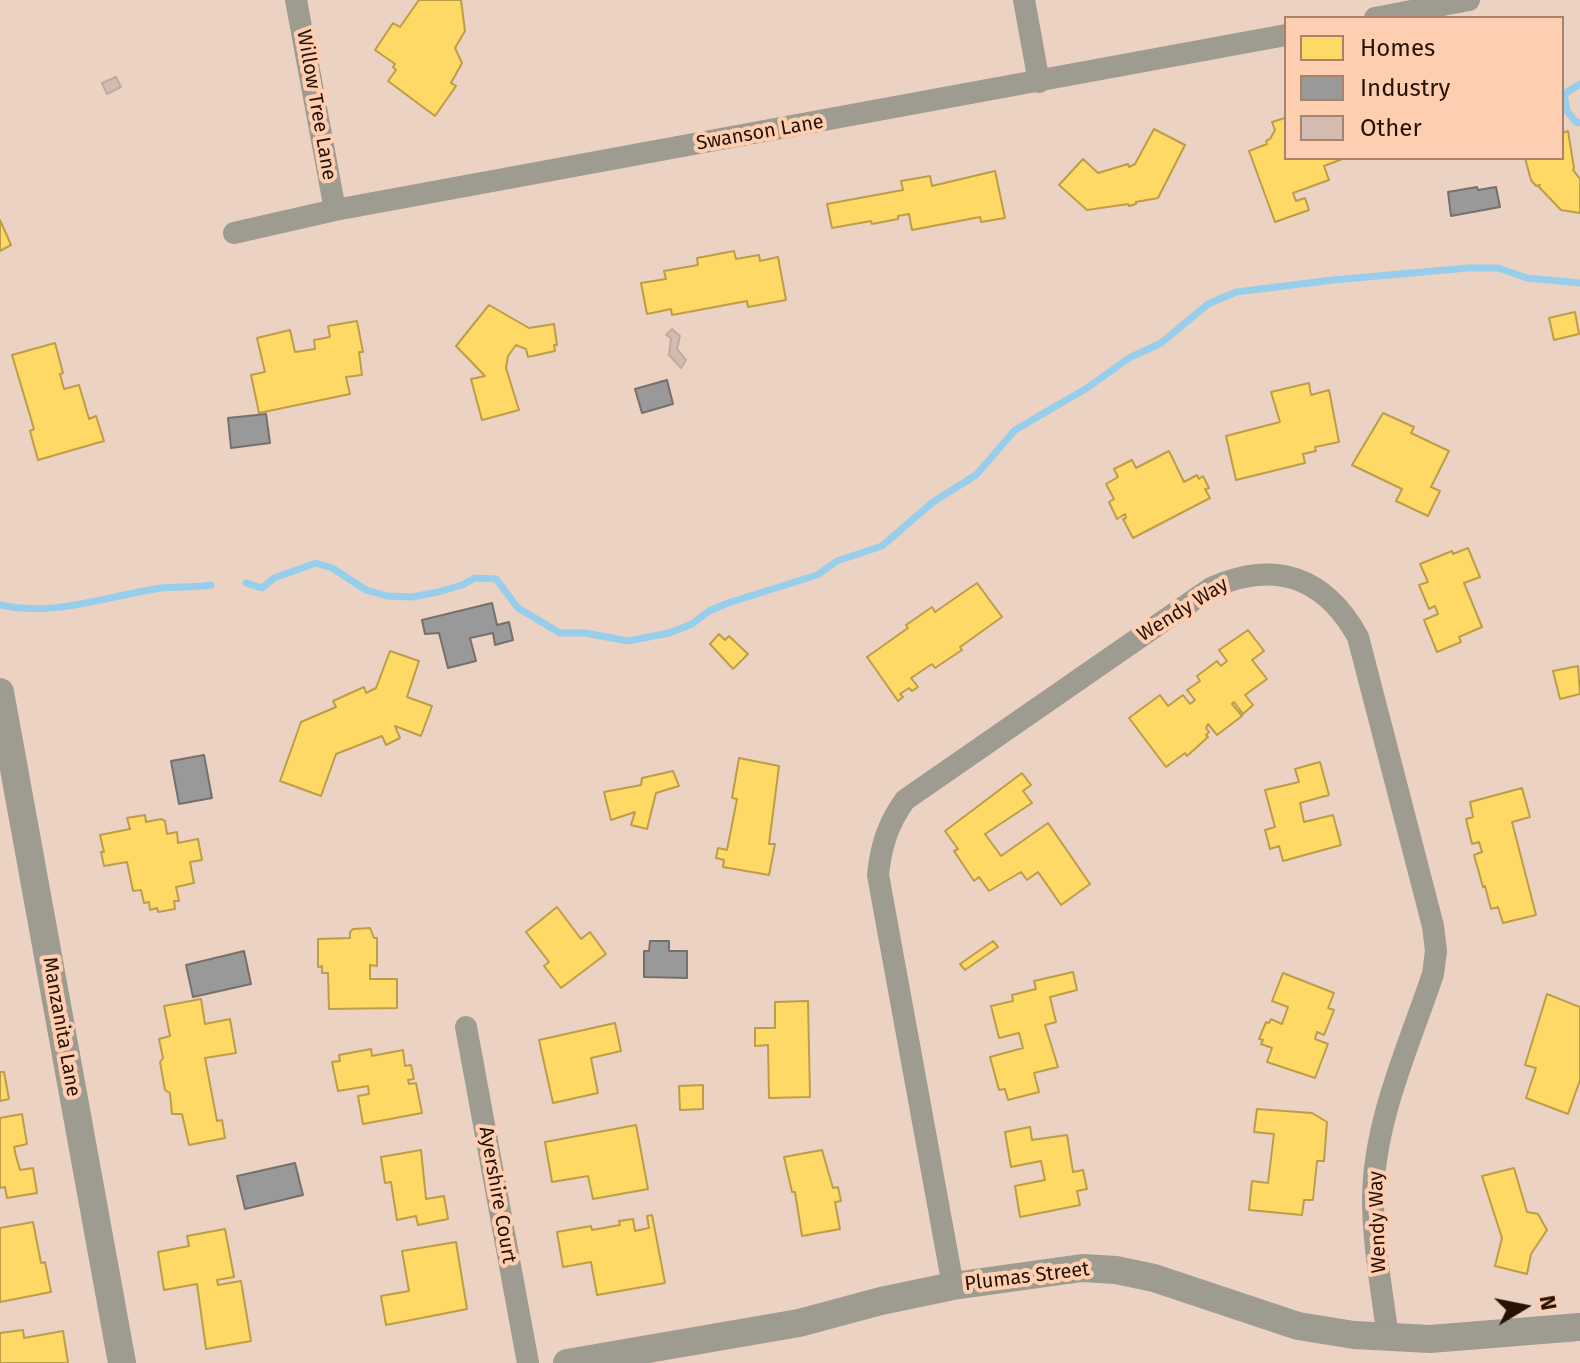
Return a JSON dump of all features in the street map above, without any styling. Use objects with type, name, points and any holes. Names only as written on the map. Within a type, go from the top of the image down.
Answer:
[{"type":"street","name":"Willow Tree Lane","points":[[296,0],[335,210]]},
{"type":"street","points":[[1024,0],[1039,82]]},
{"type":"street","points":[[1385,16],[1469,0]]},
{"type":"street","name":"Swanson Lane","points":[[234,233],[335,210],[1284,35]]},
{"type":"street","name":"Wendy Way","points":[[953,1286],[878,875],[881,846],[887,829],[905,800],[1211,588],[1234,578],[1260,573],[1285,576],[1309,584],[1328,596],[1346,615],[1358,637],[1433,926],[1436,951],[1433,974],[1385,1116],[1376,1158],[1373,1196],[1375,1237],[1388,1338]]},
{"type":"street","name":"Manzanita Lane","points":[[0,692],[122,1363]]},
{"type":"street","name":"Ayershire Court","points":[[466,1027],[528,1363]]},
{"type":"street","name":"Plumas Street","points":[[567,1363],[799,1323],[953,1286],[1082,1268],[1116,1270],[1154,1278],[1303,1328],[1388,1338],[1458,1338],[1580,1327]]},
{"type":"building: Homes","points":[[419,0],[461,0],[465,31],[455,48],[462,63],[451,83],[456,86],[435,116],[388,81],[396,70],[393,67],[395,64],[375,50],[393,23],[400,27]]},
{"type":"building: Homes","points":[[1284,118],[1284,160],[1340,160],[1324,166],[1329,180],[1293,193],[1296,201],[1305,198],[1309,210],[1275,222],[1249,151],[1267,144],[1275,130],[1272,122]]},
{"type":"building: Homes","points":[[1154,129],[1185,145],[1158,198],[1129,206],[1087,210],[1059,185],[1083,159],[1098,173],[1135,164]]},
{"type":"building: Homes","points":[[1568,131],[1573,170],[1580,179],[1580,213],[1561,210],[1540,185],[1536,186],[1531,180],[1526,160],[1564,160],[1564,132]]},
{"type":"building: Homes","points":[[995,171],[1005,218],[981,222],[980,217],[912,230],[909,214],[872,224],[871,221],[832,228],[827,204],[903,190],[901,181],[930,176],[932,186]]},
{"type":"building: Homes","points":[[0,220],[11,245],[0,251]]},
{"type":"building: Homes","points":[[734,251],[736,259],[759,255],[760,261],[778,257],[786,300],[748,307],[747,301],[672,315],[671,309],[647,314],[641,283],[666,279],[664,271],[698,265],[697,258]]},
{"type":"building: Homes","points":[[489,305],[529,328],[554,324],[557,345],[554,345],[555,351],[528,357],[526,349],[516,345],[508,356],[506,368],[519,410],[482,420],[471,379],[485,376],[456,346]]},
{"type":"building: Homes","points":[[1575,312],[1579,334],[1554,340],[1549,318]]},
{"type":"building: Homes","points":[[357,321],[363,352],[359,352],[362,375],[346,377],[350,394],[259,413],[251,375],[265,372],[257,338],[290,330],[295,352],[315,349],[314,340],[330,337],[328,326]]},
{"type":"building: Homes","points":[[55,343],[64,389],[79,385],[89,419],[96,416],[104,441],[38,460],[30,431],[34,429],[12,355]]},
{"type":"building: Homes","points":[[1309,383],[1311,395],[1329,390],[1339,442],[1315,447],[1316,451],[1303,454],[1305,463],[1236,480],[1226,436],[1280,422],[1271,392]]},
{"type":"building: Homes","points":[[1383,413],[1414,427],[1411,433],[1449,451],[1431,487],[1440,491],[1428,516],[1396,501],[1402,489],[1352,465]]},
{"type":"building: Homes","points":[[1169,451],[1184,482],[1197,475],[1199,479],[1203,476],[1210,498],[1133,538],[1123,519],[1126,518],[1125,514],[1117,519],[1109,502],[1114,499],[1106,484],[1118,477],[1114,469],[1132,460],[1136,468]]},
{"type":"building: Homes","points":[[1468,548],[1480,577],[1464,583],[1482,627],[1459,637],[1461,642],[1437,652],[1424,620],[1438,614],[1435,606],[1429,609],[1419,585],[1428,582],[1420,564]]},
{"type":"building: Homes","points":[[977,583],[1002,617],[960,647],[962,650],[935,668],[932,664],[911,678],[918,687],[900,694],[903,697],[898,701],[867,657],[932,607],[935,612]]},
{"type":"building: Homes","points":[[1248,630],[1264,651],[1252,660],[1267,679],[1245,695],[1253,705],[1243,714],[1234,702],[1232,704],[1242,716],[1217,735],[1208,724],[1208,737],[1187,756],[1185,753],[1166,767],[1129,718],[1160,695],[1168,706],[1183,695],[1190,704],[1195,700],[1187,690],[1200,681],[1197,676],[1217,661],[1221,666],[1227,661],[1219,650]]},
{"type":"building: Homes","points":[[719,634],[725,640],[729,636],[748,654],[733,669],[710,644]]},
{"type":"building: Homes","points":[[390,651],[419,661],[407,697],[432,706],[421,736],[395,726],[400,738],[386,745],[382,736],[336,754],[321,796],[280,781],[301,722],[336,707],[333,701],[364,687],[366,693],[376,688]]},
{"type":"building: Homes","points":[[1578,666],[1580,694],[1560,699],[1553,671]]},
{"type":"building: Homes","points":[[739,758],[779,766],[769,844],[775,844],[769,875],[723,867],[724,860],[716,858],[718,848],[727,850],[737,799],[732,798]]},
{"type":"building: Homes","points":[[1320,762],[1329,795],[1300,803],[1304,822],[1333,815],[1341,845],[1283,861],[1279,846],[1270,849],[1265,830],[1275,827],[1265,790],[1299,782],[1295,769]]},
{"type":"building: Homes","points":[[673,771],[679,786],[656,793],[647,829],[631,825],[635,812],[611,820],[604,792],[641,785],[642,778]]},
{"type":"building: Homes","points":[[1022,773],[1031,785],[1023,791],[1032,803],[985,834],[1001,856],[1048,823],[1090,884],[1061,905],[1038,872],[1027,880],[1021,872],[989,891],[979,877],[974,881],[945,831]]},
{"type":"building: Homes","points":[[1522,788],[1530,817],[1512,822],[1536,915],[1503,923],[1498,907],[1491,909],[1483,887],[1474,855],[1482,852],[1479,842],[1472,844],[1466,819],[1473,817],[1470,802]]},
{"type":"building: Homes","points":[[145,815],[146,822],[165,821],[167,834],[177,832],[178,843],[198,839],[202,860],[190,862],[194,883],[176,887],[179,901],[174,901],[175,909],[150,910],[149,902],[144,903],[141,890],[133,891],[127,862],[104,866],[100,835],[130,829],[127,818]]},
{"type":"building: Homes","points":[[557,907],[581,939],[590,932],[606,954],[561,988],[544,966],[549,962],[526,932]]},
{"type":"building: Homes","points":[[370,928],[374,938],[377,938],[377,966],[370,965],[370,979],[397,979],[397,1008],[329,1009],[328,973],[322,973],[322,966],[318,967],[318,939],[350,938],[353,929]]},
{"type":"building: Homes","points":[[993,941],[998,947],[965,970],[960,964]]},
{"type":"building: Homes","points":[[1073,972],[1077,990],[1050,997],[1056,1022],[1045,1025],[1058,1067],[1034,1073],[1039,1092],[1008,1100],[1005,1089],[999,1090],[990,1057],[1023,1048],[1019,1033],[999,1038],[991,1006],[1013,1001],[1012,995],[1036,989],[1034,981]]},
{"type":"building: Homes","points":[[1283,973],[1334,993],[1328,1008],[1334,1010],[1324,1035],[1317,1032],[1315,1039],[1328,1044],[1315,1078],[1267,1062],[1272,1048],[1261,1044],[1263,1040],[1259,1039],[1266,1022],[1269,1023],[1271,1019],[1282,1024],[1288,1007],[1272,1001]]},
{"type":"building: Homes","points":[[1547,994],[1580,1007],[1580,1080],[1568,1114],[1526,1098],[1536,1068],[1525,1065]]},
{"type":"building: Homes","points":[[201,999],[205,1024],[230,1019],[236,1053],[205,1058],[217,1121],[222,1120],[225,1138],[189,1145],[182,1114],[172,1114],[170,1093],[165,1090],[159,1039],[170,1036],[164,1006]]},
{"type":"building: Homes","points":[[808,1001],[810,1097],[769,1098],[768,1045],[755,1046],[755,1028],[775,1028],[775,1002]]},
{"type":"building: Homes","points":[[615,1023],[621,1051],[591,1058],[598,1093],[553,1103],[539,1040]]},
{"type":"building: Homes","points":[[371,1049],[372,1056],[403,1050],[405,1066],[411,1065],[414,1079],[408,1080],[409,1084],[416,1083],[422,1113],[363,1124],[358,1096],[369,1094],[368,1086],[338,1091],[332,1062],[340,1061],[339,1055]]},
{"type":"building: Homes","points":[[0,1072],[4,1072],[9,1099],[0,1101]]},
{"type":"building: Homes","points":[[703,1085],[703,1109],[680,1110],[679,1086]]},
{"type":"building: Homes","points":[[1257,1109],[1312,1113],[1327,1122],[1324,1161],[1317,1161],[1313,1200],[1304,1200],[1302,1215],[1249,1210],[1252,1181],[1268,1183],[1274,1134],[1254,1132]]},
{"type":"building: Homes","points":[[22,1114],[27,1144],[14,1147],[20,1170],[33,1168],[37,1193],[7,1198],[5,1187],[0,1188],[0,1118]]},
{"type":"building: Homes","points":[[636,1125],[648,1189],[593,1199],[588,1176],[552,1182],[545,1142]]},
{"type":"building: Homes","points":[[1030,1127],[1032,1140],[1067,1135],[1073,1172],[1083,1170],[1087,1189],[1077,1191],[1080,1205],[1020,1217],[1015,1186],[1045,1180],[1041,1161],[1011,1167],[1005,1132]]},
{"type":"building: Homes","points":[[421,1150],[426,1199],[444,1196],[448,1219],[418,1225],[416,1216],[397,1220],[391,1182],[385,1183],[381,1157]]},
{"type":"building: Homes","points":[[822,1150],[833,1188],[838,1187],[841,1201],[835,1202],[840,1229],[802,1236],[795,1192],[792,1192],[784,1157]]},
{"type":"building: Homes","points":[[1514,1168],[1527,1212],[1538,1214],[1547,1230],[1531,1254],[1527,1274],[1495,1266],[1502,1238],[1482,1176]]},
{"type":"building: Homes","points":[[652,1215],[665,1283],[597,1295],[591,1262],[563,1267],[557,1232],[591,1226],[592,1230],[620,1225],[619,1221],[633,1219],[635,1231],[649,1228],[647,1216]]},
{"type":"building: Homes","points":[[33,1222],[41,1263],[45,1262],[51,1292],[0,1302],[0,1228]]},
{"type":"building: Homes","points":[[225,1229],[234,1277],[217,1280],[218,1285],[241,1281],[251,1341],[206,1349],[197,1284],[164,1290],[158,1252],[189,1246],[187,1236]]},
{"type":"building: Homes","points":[[456,1242],[467,1309],[386,1325],[381,1296],[409,1291],[402,1251]]},
{"type":"building: Homes","points":[[23,1330],[24,1338],[63,1331],[68,1363],[0,1363],[0,1333]]},
{"type":"building: Industry","points":[[1477,187],[1478,190],[1496,187],[1500,207],[1451,216],[1448,192]]},
{"type":"building: Industry","points":[[667,380],[673,404],[642,413],[635,389]]},
{"type":"building: Industry","points":[[266,414],[270,443],[231,448],[228,418]]},
{"type":"building: Industry","points":[[492,603],[497,625],[509,622],[513,640],[495,645],[493,633],[470,638],[476,661],[448,668],[439,633],[425,634],[422,620]]},
{"type":"building: Industry","points":[[204,755],[212,798],[179,804],[171,761]]},
{"type":"building: Industry","points":[[650,941],[669,941],[669,951],[687,951],[687,978],[644,977],[644,951],[649,951]]},
{"type":"building: Industry","points":[[244,951],[251,984],[193,997],[186,965]]},
{"type":"building: Industry","points":[[295,1163],[303,1195],[245,1209],[237,1176]]},
{"type":"building: Other","points":[[116,77],[121,87],[107,94],[102,83]]},
{"type":"building: Other","points":[[672,329],[680,336],[677,349],[686,360],[681,368],[669,355],[671,338],[666,335]]},
{"type":"waterway","points":[[1580,84],[1564,94],[1567,111],[1580,123]]},
{"type":"waterway","points":[[246,583],[262,588],[274,578],[316,563],[332,568],[366,590],[387,596],[412,597],[462,585],[475,578],[496,579],[518,608],[560,633],[585,633],[628,641],[669,633],[692,624],[709,611],[728,603],[817,575],[837,561],[882,546],[933,502],[976,475],[1015,430],[1087,388],[1129,358],[1161,343],[1208,304],[1236,292],[1468,268],[1498,268],[1527,278],[1580,283]]},
{"type":"waterway","points":[[0,605],[41,609],[161,588],[211,585]]}]
